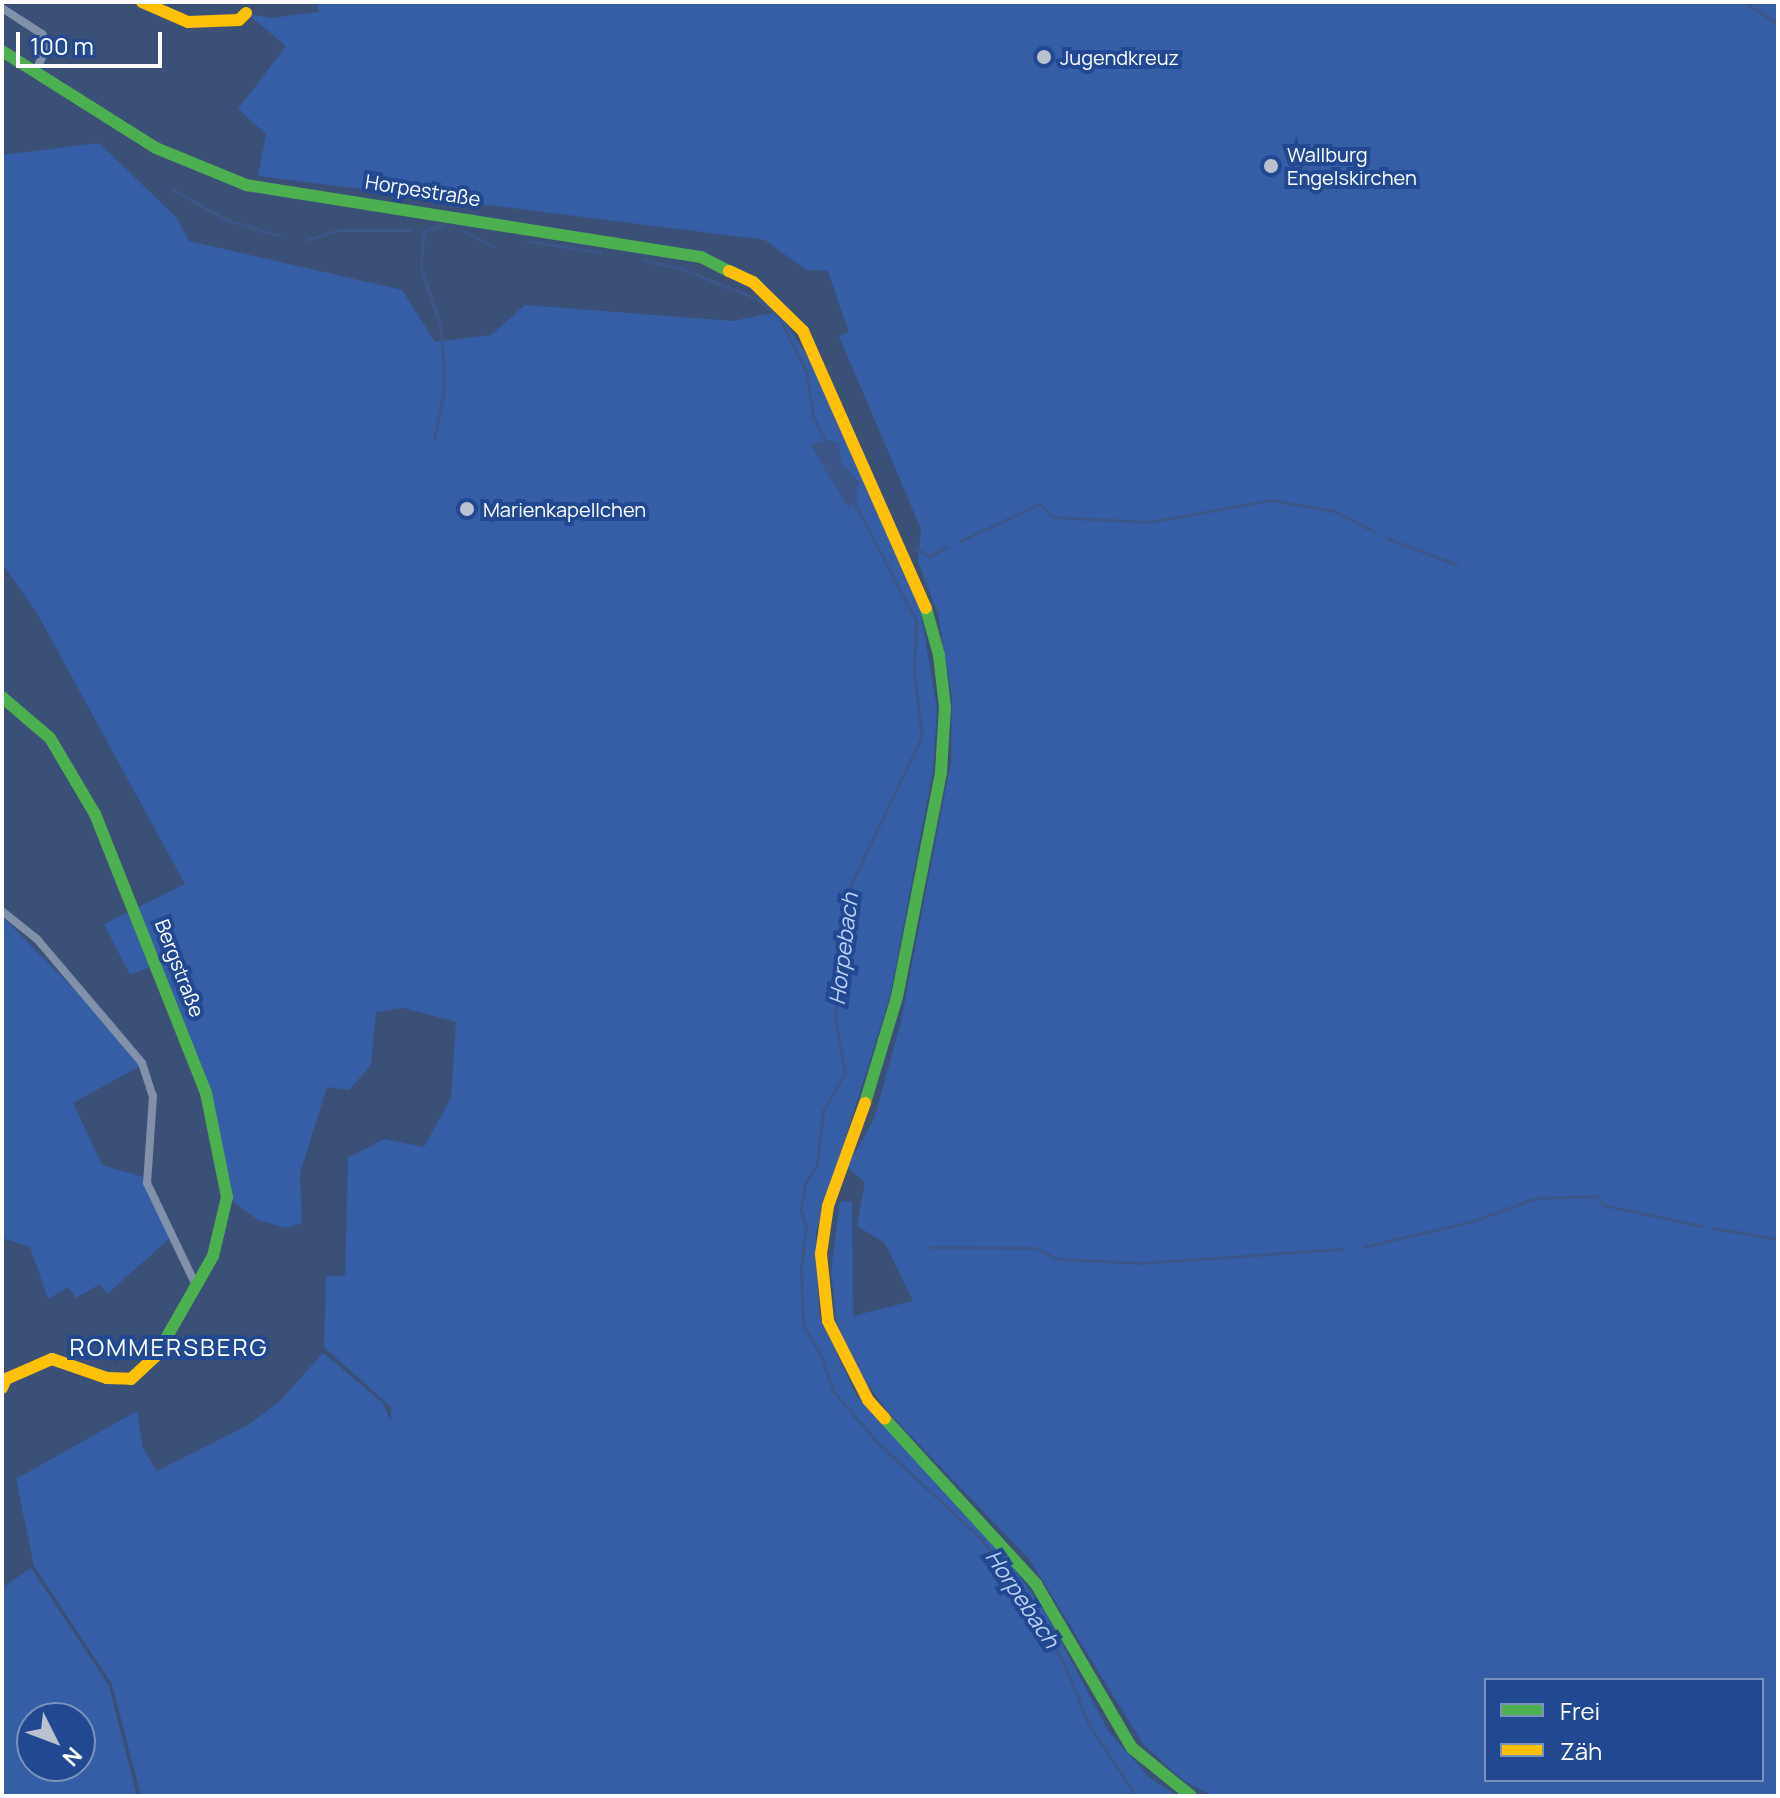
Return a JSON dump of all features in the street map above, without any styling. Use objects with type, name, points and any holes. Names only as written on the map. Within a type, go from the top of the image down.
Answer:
[{"type":"street","points":[[142,2],[188,22],[239,20],[246,13]]},
{"type":"street","points":[[2,8],[42,34],[48,46],[35,72]]},
{"type":"street","name":"Horpestraße","points":[[2,51],[169,155],[246,185],[701,257],[775,298],[803,331],[824,367],[918,581],[939,655],[945,707],[941,772],[897,997],[884,1051],[828,1206],[821,1254],[828,1321],[843,1361],[868,1400],[1036,1584],[1132,1748],[1191,1796]]},
{"type":"street","name":"Bergstraße","points":[[2,697],[50,738],[75,772],[125,880],[206,1093],[227,1197],[213,1256],[195,1283]]},
{"type":"street","points":[[2,911],[37,939],[142,1063],[153,1096],[147,1183],[195,1283],[166,1342],[143,1373],[131,1379],[107,1378],[52,1359],[6,1379],[2,1388]]},
{"type":"shaded area","points":[[316,2],[1778,2],[1778,1796],[1213,1796],[1183,1780],[1143,1744],[1030,1560],[889,1413],[854,1366],[837,1325],[831,1271],[840,1201],[852,1202],[853,1316],[913,1301],[885,1243],[857,1226],[865,1182],[847,1167],[874,1119],[901,1021],[951,761],[952,698],[938,614],[918,562],[921,529],[839,336],[849,332],[828,271],[806,270],[765,240],[258,176],[266,134],[238,109],[286,46],[246,13],[271,18],[319,12]]},
{"type":"shaded area","points":[[99,143],[176,217],[189,241],[402,290],[435,342],[491,335],[525,305],[733,321],[778,312],[812,363],[918,596],[937,709],[933,770],[890,996],[816,1232],[819,1315],[856,1395],[1013,1567],[1044,1610],[1109,1732],[1150,1778],[1178,1796],[141,1796],[112,1684],[34,1566],[16,1479],[137,1411],[143,1449],[157,1471],[248,1425],[279,1402],[323,1353],[383,1403],[391,1422],[391,1407],[324,1347],[326,1276],[345,1276],[348,1158],[384,1139],[424,1147],[451,1098],[456,1022],[404,1008],[376,1012],[371,1065],[349,1090],[327,1087],[300,1173],[302,1223],[286,1228],[258,1220],[230,1199],[208,1093],[137,908],[185,884],[37,613],[2,563],[2,155]]},
{"type":"shaded area","points":[[828,440],[839,443],[842,463],[858,481],[857,501],[848,508],[810,444]]},
{"type":"shaded area","points":[[133,910],[155,965],[130,975],[104,924]]},
{"type":"shaded area","points":[[2,916],[106,1022],[140,1066],[73,1103],[102,1165],[143,1177],[169,1239],[107,1294],[100,1284],[76,1298],[68,1287],[48,1299],[30,1247],[2,1238]]},
{"type":"shaded area","points":[[31,1568],[109,1686],[137,1796],[2,1796],[2,1588]]},
{"type":"waterway","points":[[1744,2],[1778,24]]},
{"type":"waterway","name":"Horpebach","points":[[172,189],[224,219],[280,236]]},
{"type":"waterway","points":[[434,439],[444,390],[443,357],[440,324],[421,269],[423,231],[444,225]]},
{"type":"waterway","name":"Horpebach","points":[[307,240],[338,230],[412,230]]},
{"type":"waterway","name":"Horpebach","points":[[464,231],[493,246]]},
{"type":"waterway","name":"Horpebach","points":[[527,241],[600,252]]},
{"type":"waterway","name":"Horpebach","points":[[644,260],[680,268],[757,299],[778,316],[806,371],[813,416],[826,443]]},
{"type":"waterway","name":"Horpebach","points":[[853,500],[916,621],[914,673],[922,736],[851,884],[835,1020],[845,1072],[823,1111],[817,1164],[805,1183],[801,1209],[806,1226],[801,1268],[803,1325],[820,1353],[833,1391],[876,1441],[982,1540],[1016,1583],[1063,1662],[1089,1725],[1136,1796]]},
{"type":"waterway","points":[[960,541],[1039,504],[1053,517],[1149,522],[1271,500],[1334,511],[1373,531]]},
{"type":"waterway","points":[[1387,538],[1457,565]]},
{"type":"waterway","points":[[914,548],[930,556],[946,548]]},
{"type":"waterway","points":[[1363,1247],[1473,1221],[1536,1198],[1597,1196],[1603,1205],[1702,1226]]},
{"type":"waterway","points":[[1713,1228],[1778,1239]]},
{"type":"waterway","points":[[930,1247],[1035,1248],[1059,1259],[1142,1263],[1342,1249]]},
{"type":"traffic: fast","points":[[2,51],[156,148],[246,185],[701,257],[729,271]]},
{"type":"traffic: fast","points":[[865,1103],[897,997],[941,772],[945,707],[939,655],[926,608]]},
{"type":"traffic: fast","points":[[2,697],[50,738],[95,814],[206,1093],[227,1197],[213,1256],[156,1356]]},
{"type":"traffic: fast","points":[[885,1419],[1036,1584],[1132,1748],[1191,1796]]},
{"type":"traffic: slow","points":[[142,2],[188,22],[239,20],[246,13]]},
{"type":"traffic: slow","points":[[729,271],[753,282],[803,331],[926,608]]},
{"type":"traffic: slow","points":[[865,1103],[828,1206],[821,1254],[828,1321],[868,1400],[885,1419]]},
{"type":"traffic: slow","points":[[2,1388],[6,1379],[52,1359],[107,1378],[131,1379],[156,1356]]},
{"type":"place","name":"Jugendkreuz","points":[[1044,57]]},
{"type":"place","name":"Wallburg Engelskirchen","points":[[1271,166]]},
{"type":"place","name":"Marienkapellchen","points":[[467,509]]},
{"type":"district","name":"ROMMERSBERG","points":[[169,1347]]}]
